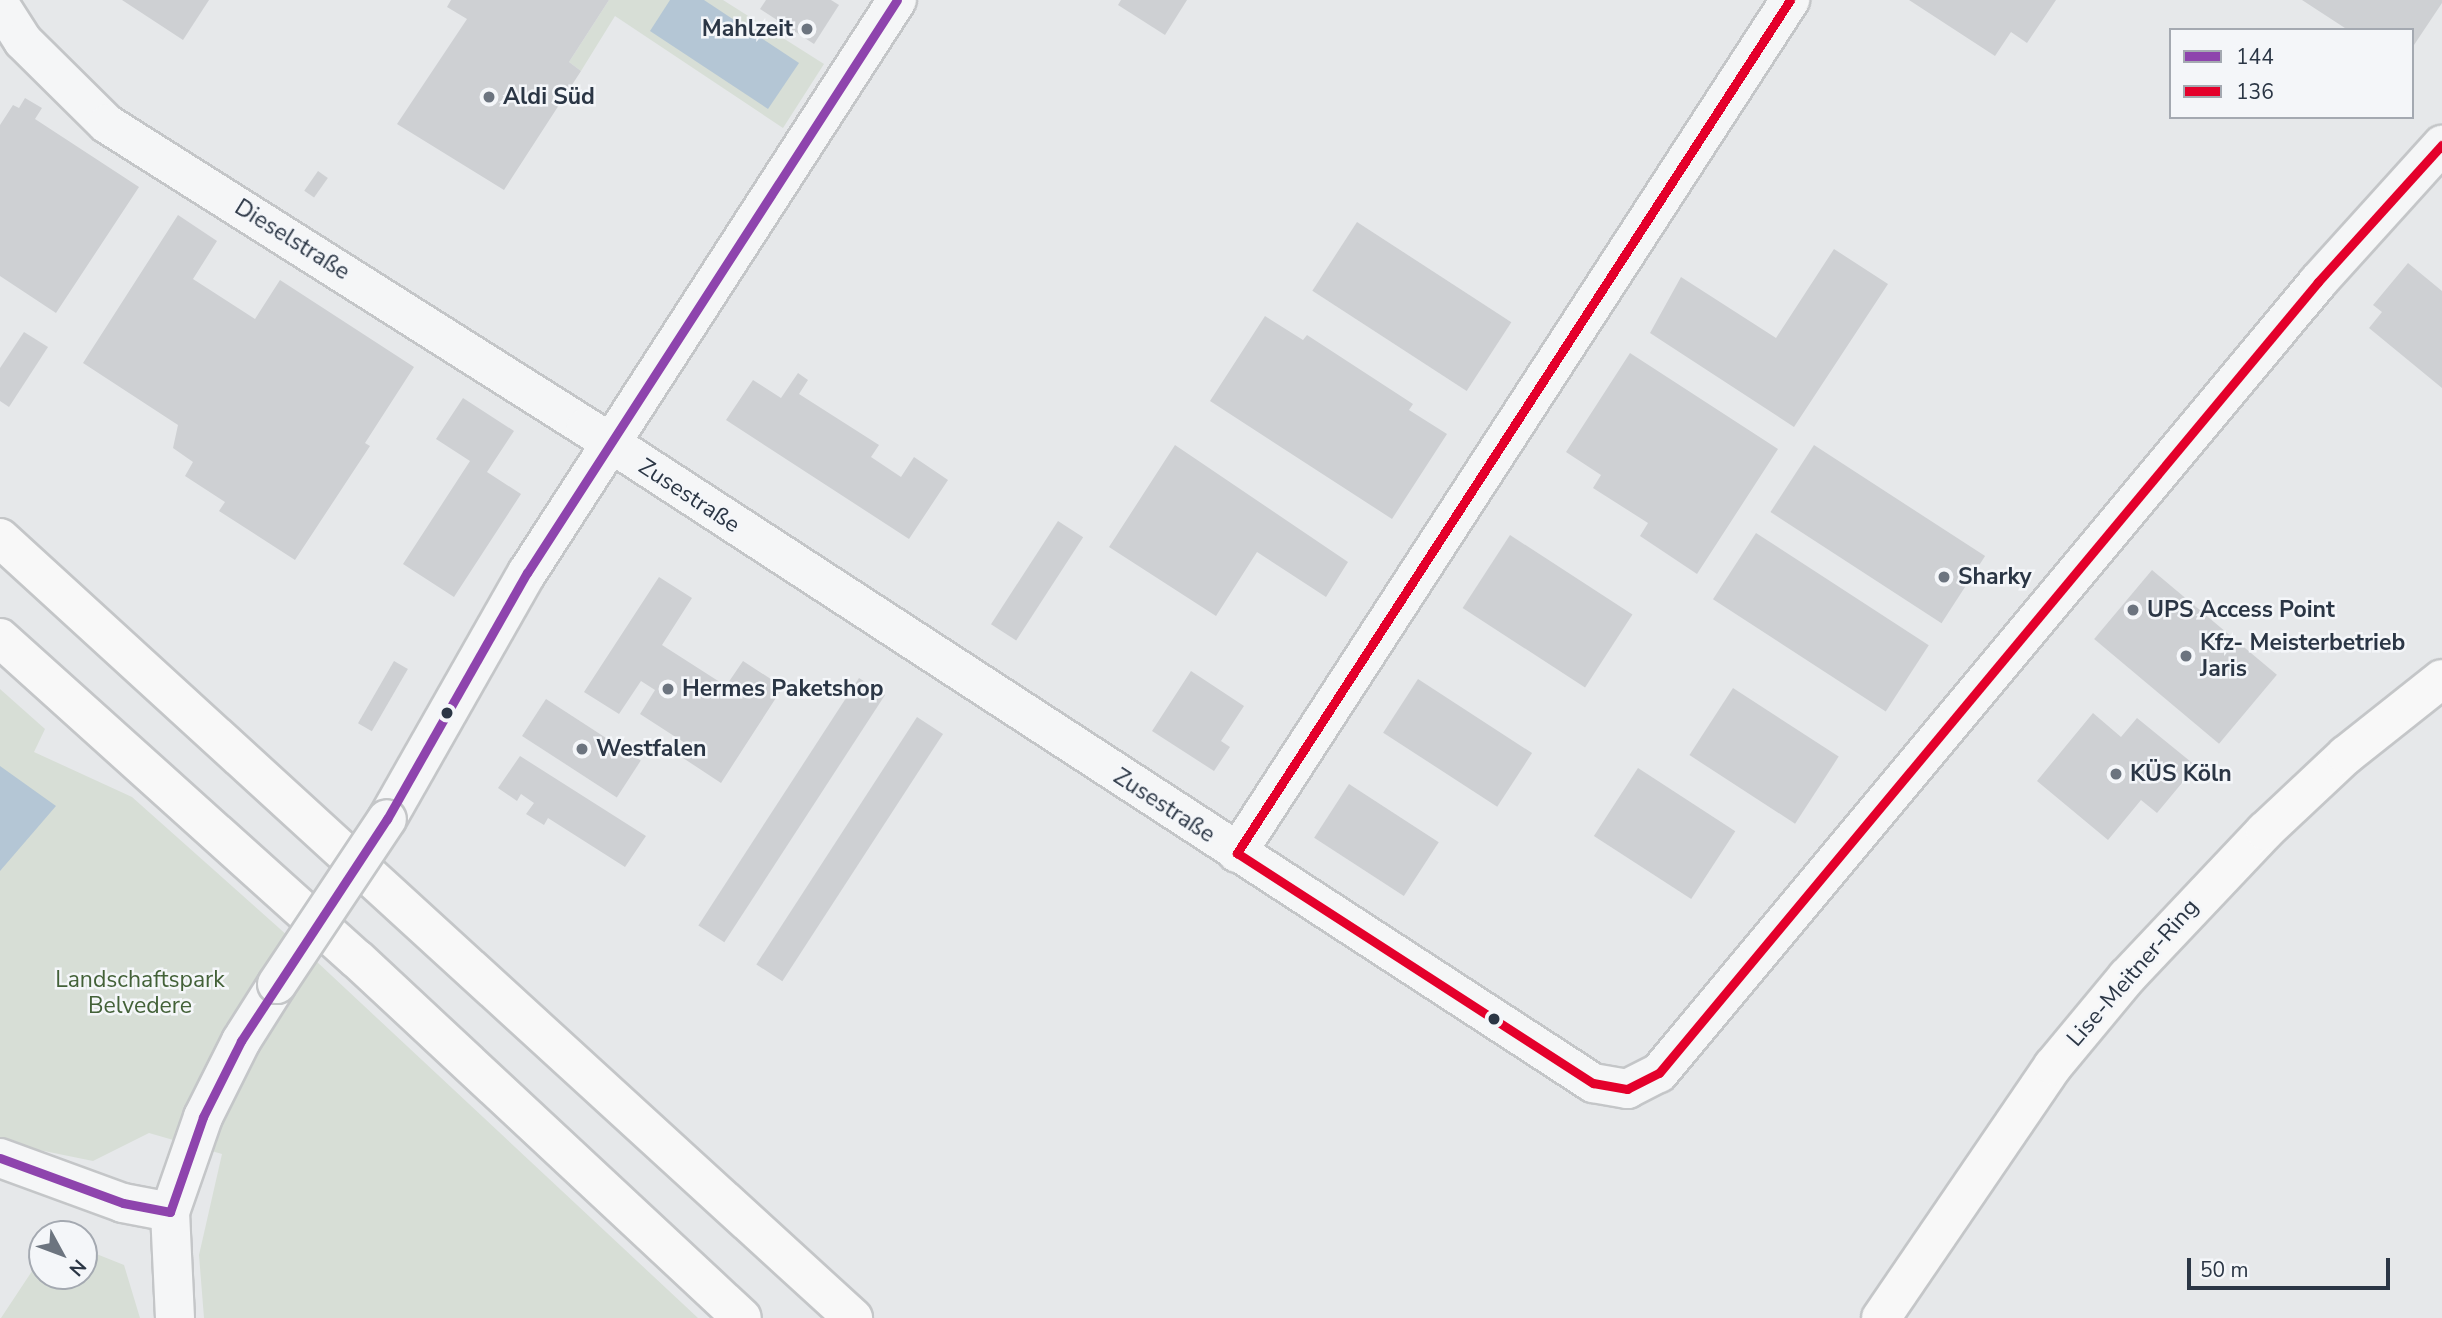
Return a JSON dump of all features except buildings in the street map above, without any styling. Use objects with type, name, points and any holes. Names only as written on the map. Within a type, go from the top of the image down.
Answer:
[{"type":"main road","points":[[0,538],[853,1318]]},
{"type":"main road","points":[[0,638],[357,959],[742,1318]]},
{"type":"main road","name":"Lise-Meitner-Ring","points":[[1881,1318],[2053,1066],[2127,977],[2265,831],[2346,755],[2442,679]]},
{"type":"street","points":[[175,1318],[170,1212],[203,1117],[241,1041],[387,819],[527,573],[897,0]]},
{"type":"street","points":[[1237,853],[1790,0]]},
{"type":"street","name":"Dieselstraße","points":[[0,5],[23,41],[107,124],[611,444]]},
{"type":"street","name":"Zusestraße","points":[[611,444],[1593,1083],[1627,1089],[1659,1073],[2318,282],[2442,145]]},
{"type":"street","points":[[0,1158],[123,1203],[170,1212]]},
{"type":"green space","points":[[609,0],[723,0],[824,64],[783,128],[615,16],[581,71],[569,62]]},
{"type":"green space","name":"Landschaftspark Belvedere","points":[[0,689],[45,729],[34,752],[132,797],[316,961],[698,1318],[204,1318],[199,1255],[222,1154],[149,1133],[93,1161],[0,1142]]},
{"type":"green space","points":[[98,1255],[124,1265],[140,1318],[1,1318],[28,1277],[28,1290],[98,1290]]},
{"type":"water","points":[[670,0],[704,0],[799,63],[768,109],[650,31]]},
{"type":"water","points":[[0,766],[56,806],[0,871]]},
{"type":"transit line","name":"144","points":[[170,1212],[203,1117],[241,1041],[387,819],[527,573],[897,0]]},
{"type":"transit line","name":"136","points":[[1790,0],[1237,853],[1593,1083],[1627,1089],[1659,1073],[2318,282],[2442,145]]},
{"type":"transit line","name":"144","points":[[0,1158],[123,1203],[170,1212]]},
{"type":"place","name":"Mahlzeit","points":[[807,29]]},
{"type":"place","name":"Aldi Süd","points":[[489,97]]},
{"type":"place","name":"Sharky","points":[[1944,577]]},
{"type":"place","name":"UPS Access Point","points":[[2133,610]]},
{"type":"place","name":"Kfz- Meisterbetrieb Jaris","points":[[2186,656]]},
{"type":"place","name":"Hermes Paketshop","points":[[668,689]]},
{"type":"place","name":"Westfalen","points":[[582,749]]},
{"type":"place","name":"KÜS Köln","points":[[2116,774]]}]
